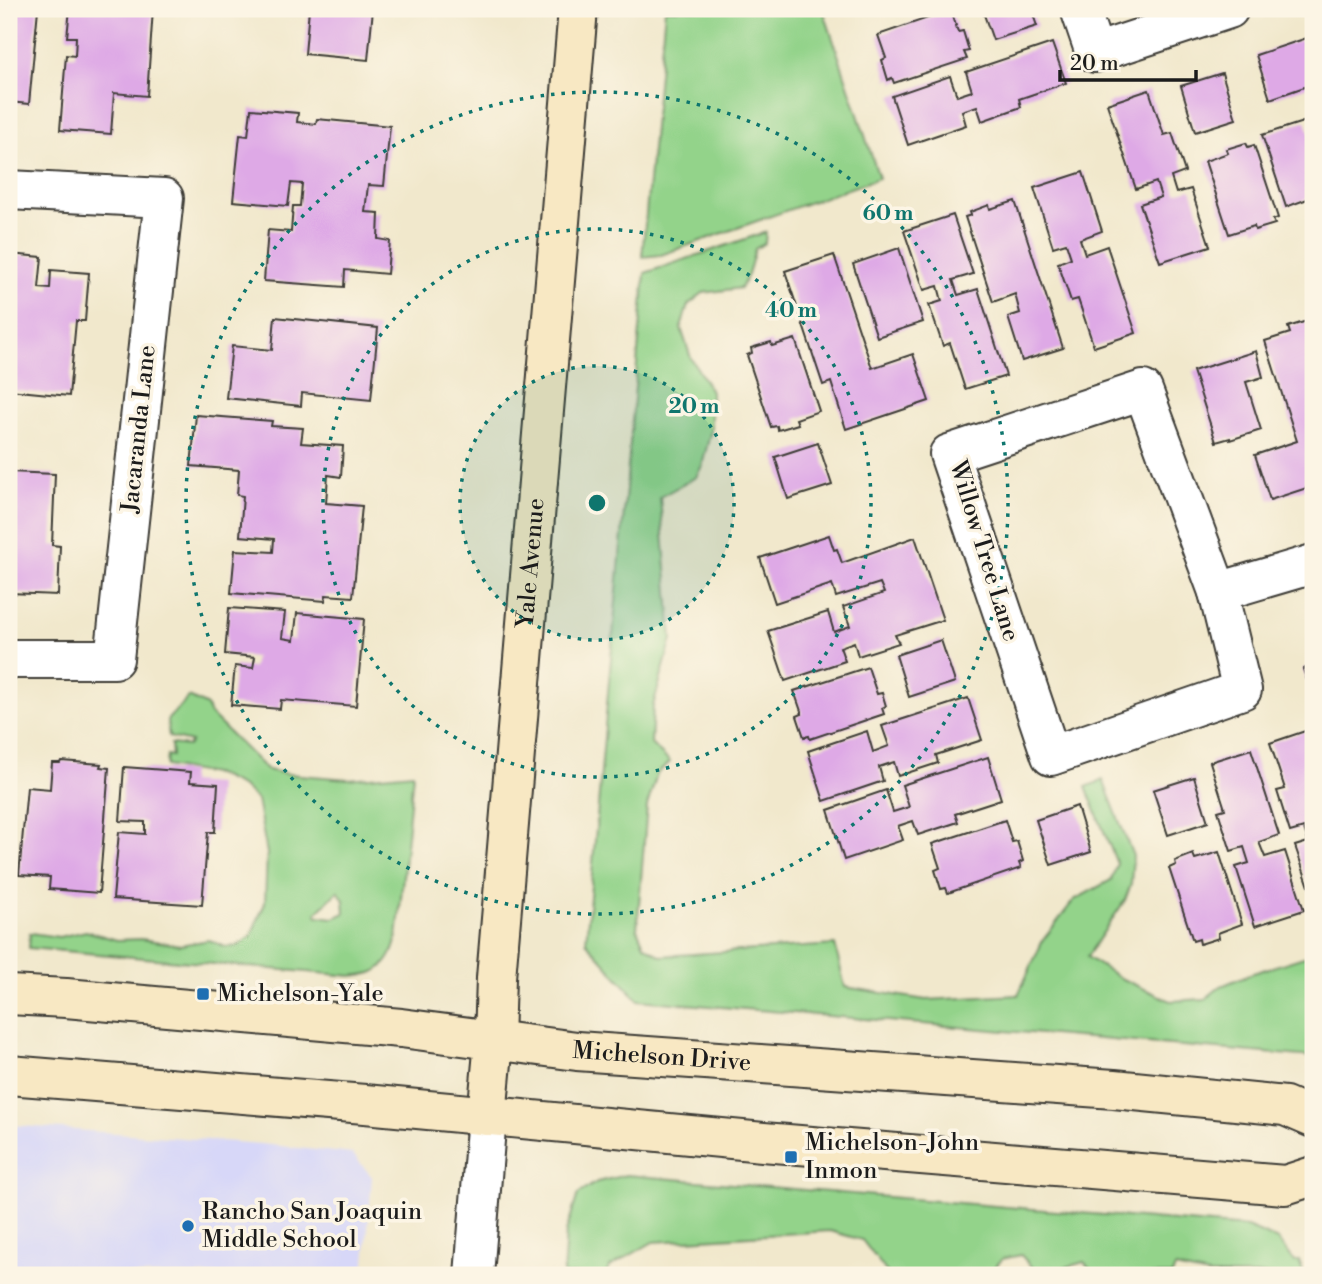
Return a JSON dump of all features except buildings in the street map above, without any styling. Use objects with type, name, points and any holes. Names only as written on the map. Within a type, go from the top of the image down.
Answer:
[{"type":"main road","name":"Yale Avenue","points":[[487,1116],[494,1041],[496,978],[578,9]]},
{"type":"main road","name":"Michelson Drive","points":[[9,995],[401,1028],[577,1051],[1153,1093],[1285,1106],[1313,1118]]},
{"type":"main road","points":[[9,1075],[1285,1185],[1313,1177]]},
{"type":"street","points":[[1080,9],[1095,53],[1228,9]]},
{"type":"street","name":"Jacaranda Lane","points":[[9,190],[164,198],[114,659],[9,659]]},
{"type":"street","name":"Willow Tree Lane","points":[[1143,390],[1218,592],[1242,690],[1051,756],[949,454],[1143,390]]},
{"type":"street","points":[[1218,592],[1313,564]]},
{"type":"street","points":[[474,1275],[487,1116]]},
{"type":"shaded area","name":"Rancho San Joaquin Middle School","points":[[9,1125],[261,1144],[353,1154],[372,1177],[364,1275],[9,1275]]},
{"type":"green space","points":[[665,9],[823,9],[879,178],[661,255],[642,257]]},
{"type":"green space","points":[[766,232],[765,243],[755,249],[748,275],[741,288],[703,293],[688,305],[681,328],[691,358],[711,391],[711,430],[702,466],[696,477],[660,497],[672,639],[653,706],[651,744],[670,762],[657,774],[647,806],[637,929],[644,945],[661,956],[835,945],[845,987],[926,1000],[1018,995],[1043,940],[1074,900],[1111,880],[1117,864],[1086,787],[1103,780],[1133,856],[1131,884],[1125,900],[1087,957],[1120,978],[1171,1001],[1205,999],[1221,986],[1313,954],[1313,1057],[638,1000],[586,942],[645,273]]},
{"type":"green space","points":[[189,697],[207,706],[209,713],[267,770],[348,779],[413,773],[397,935],[391,954],[380,969],[369,974],[352,976],[29,948],[30,933],[59,937],[86,931],[117,940],[141,939],[180,945],[209,940],[226,947],[237,946],[251,936],[265,903],[267,853],[257,800],[243,787],[218,775],[166,766],[167,755],[172,756],[171,744],[188,746],[191,742],[169,737],[167,720]],"holes":[[[338,891],[344,900],[345,913],[334,918],[318,916],[316,913]]]},
{"type":"green space","points":[[626,1175],[1247,1227],[1278,1240],[1294,1262],[1299,1261],[1304,1275],[1209,1275],[1175,1268],[1172,1275],[1096,1275],[1084,1262],[1039,1275],[1021,1255],[1002,1259],[989,1275],[889,1275],[862,1240],[830,1231],[653,1242],[610,1267],[605,1275],[563,1275],[566,1232],[578,1194],[597,1182]]},
{"type":"place","name":"Michelson-Yale","points":[[203,994]]},
{"type":"place","name":"Michelson-John Inmon","points":[[791,1157]]},
{"type":"place","name":"Rancho San Joaquin Middle School","points":[[188,1226]]}]
